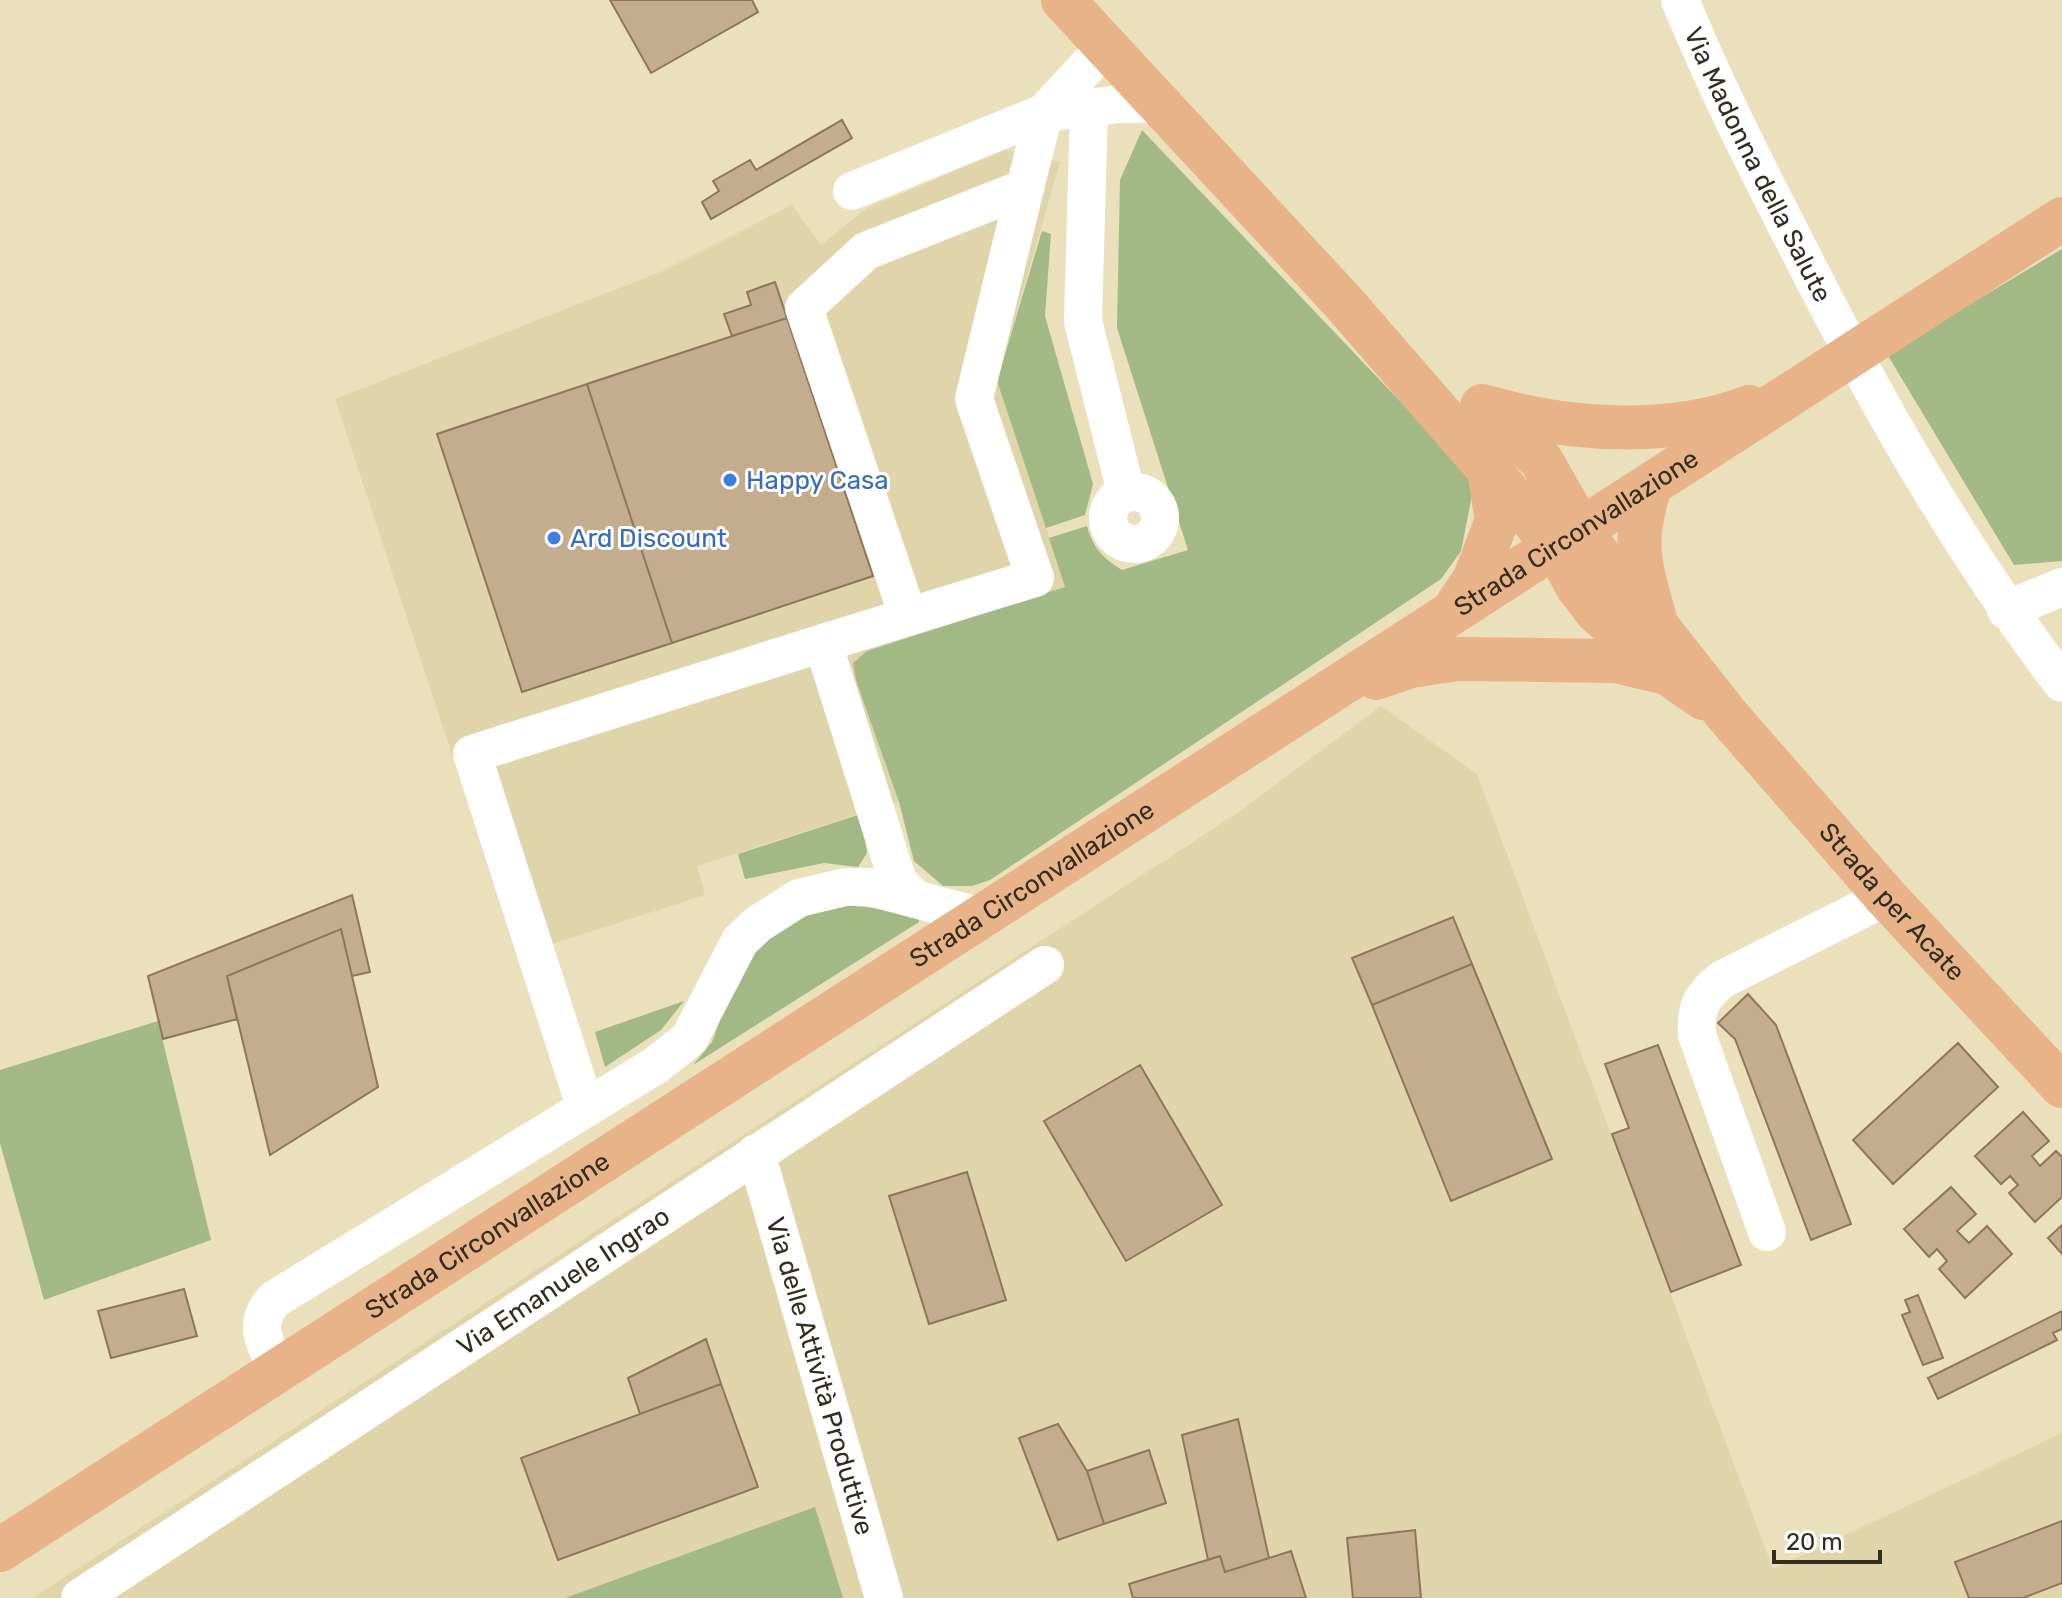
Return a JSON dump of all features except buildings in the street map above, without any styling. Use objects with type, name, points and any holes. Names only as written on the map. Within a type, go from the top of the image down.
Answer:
[{"type":"main road","points":[[1063,0],[1343,302],[1489,470],[1569,539],[1656,625],[1727,715]]},
{"type":"main road","name":"Strada Circonvallazione","points":[[0,1550],[2062,219]]},
{"type":"main road","points":[[1343,302],[1428,371],[1482,406],[1541,460],[1569,539],[1577,586],[1597,612],[1667,673],[1727,715]]},
{"type":"main road","points":[[1482,406],[1539,422],[1589,428],[1694,422],[1739,411],[1808,384]]},
{"type":"main road","points":[[1451,615],[1475,578],[1497,520],[1489,470]]},
{"type":"main road","points":[[1650,486],[1638,525],[1640,563],[1656,625]]},
{"type":"main road","points":[[1325,696],[1411,666],[1458,659],[1616,661],[1667,673]]},
{"type":"main road","name":"Strada per Acate","points":[[1727,715],[1886,897],[2062,1086]]},
{"type":"street","name":"Via Madonna della Salute","points":[[1680,0],[1712,77],[1837,326],[1871,388],[2006,610]]},
{"type":"street","points":[[585,1106],[472,754],[1035,578],[974,399],[1044,113],[1106,46]]},
{"type":"street","points":[[852,191],[1044,113],[1161,104]]},
{"type":"street","points":[[1089,108],[1083,321],[1126,492]]},
{"type":"street","points":[[908,616],[804,308],[866,251],[1025,188]]},
{"type":"street","points":[[2062,587],[2006,610],[2062,683]]},
{"type":"street","points":[[823,643],[898,881],[915,899]]},
{"type":"street","points":[[279,1371],[260,1331],[261,1318],[275,1299],[656,1065],[689,1039],[740,941],[778,909],[799,898],[845,887],[892,891],[979,916]]},
{"type":"street","points":[[1767,1232],[1697,1035],[1695,1015],[1704,994],[1723,979],[1886,897]]},
{"type":"street","name":"Via Emanuele Ingrao","points":[[80,1598],[1045,965]]},
{"type":"street","name":"Via delle Attività Produttive","points":[[756,1153],[884,1598]]},
{"type":"shaded area","points":[[1005,150],[1060,162],[997,381],[1066,587],[879,648],[944,787],[697,866],[705,895],[518,955],[335,399],[663,271],[792,205],[821,245],[867,208]]},
{"type":"shaded area","points":[[1381,706],[1477,774],[1773,1569],[2062,1433],[2062,1598],[33,1598],[1239,812]]},
{"type":"green space","points":[[1142,130],[1475,480],[1461,551],[1441,579],[990,880],[972,886],[943,886],[914,861],[899,802],[856,680],[853,663],[867,651],[1065,587],[1049,538],[1087,526],[1100,552],[1122,570],[1188,550],[1117,328],[1120,180]]},
{"type":"green space","points":[[1042,231],[1051,234],[1045,316],[1093,484],[1085,515],[1046,528],[997,381]]},
{"type":"green space","points":[[2062,249],[2062,561],[2014,565],[1887,354]]},
{"type":"green space","points":[[861,814],[867,853],[858,867],[824,863],[745,879],[738,854]]},
{"type":"green space","points":[[845,905],[919,913],[919,922],[693,1065],[712,1042],[732,987],[753,949],[805,912]]},
{"type":"green space","points":[[684,1001],[661,1030],[605,1067],[595,1032]]},
{"type":"green space","points":[[158,1021],[211,1240],[44,1300],[0,1143],[0,1070]]},
{"type":"green space","points":[[815,1507],[843,1598],[565,1598]]},
{"type":"place","name":"Happy Casa","points":[[730,480]]},
{"type":"place","name":"Ard Discount","points":[[554,538]]}]
